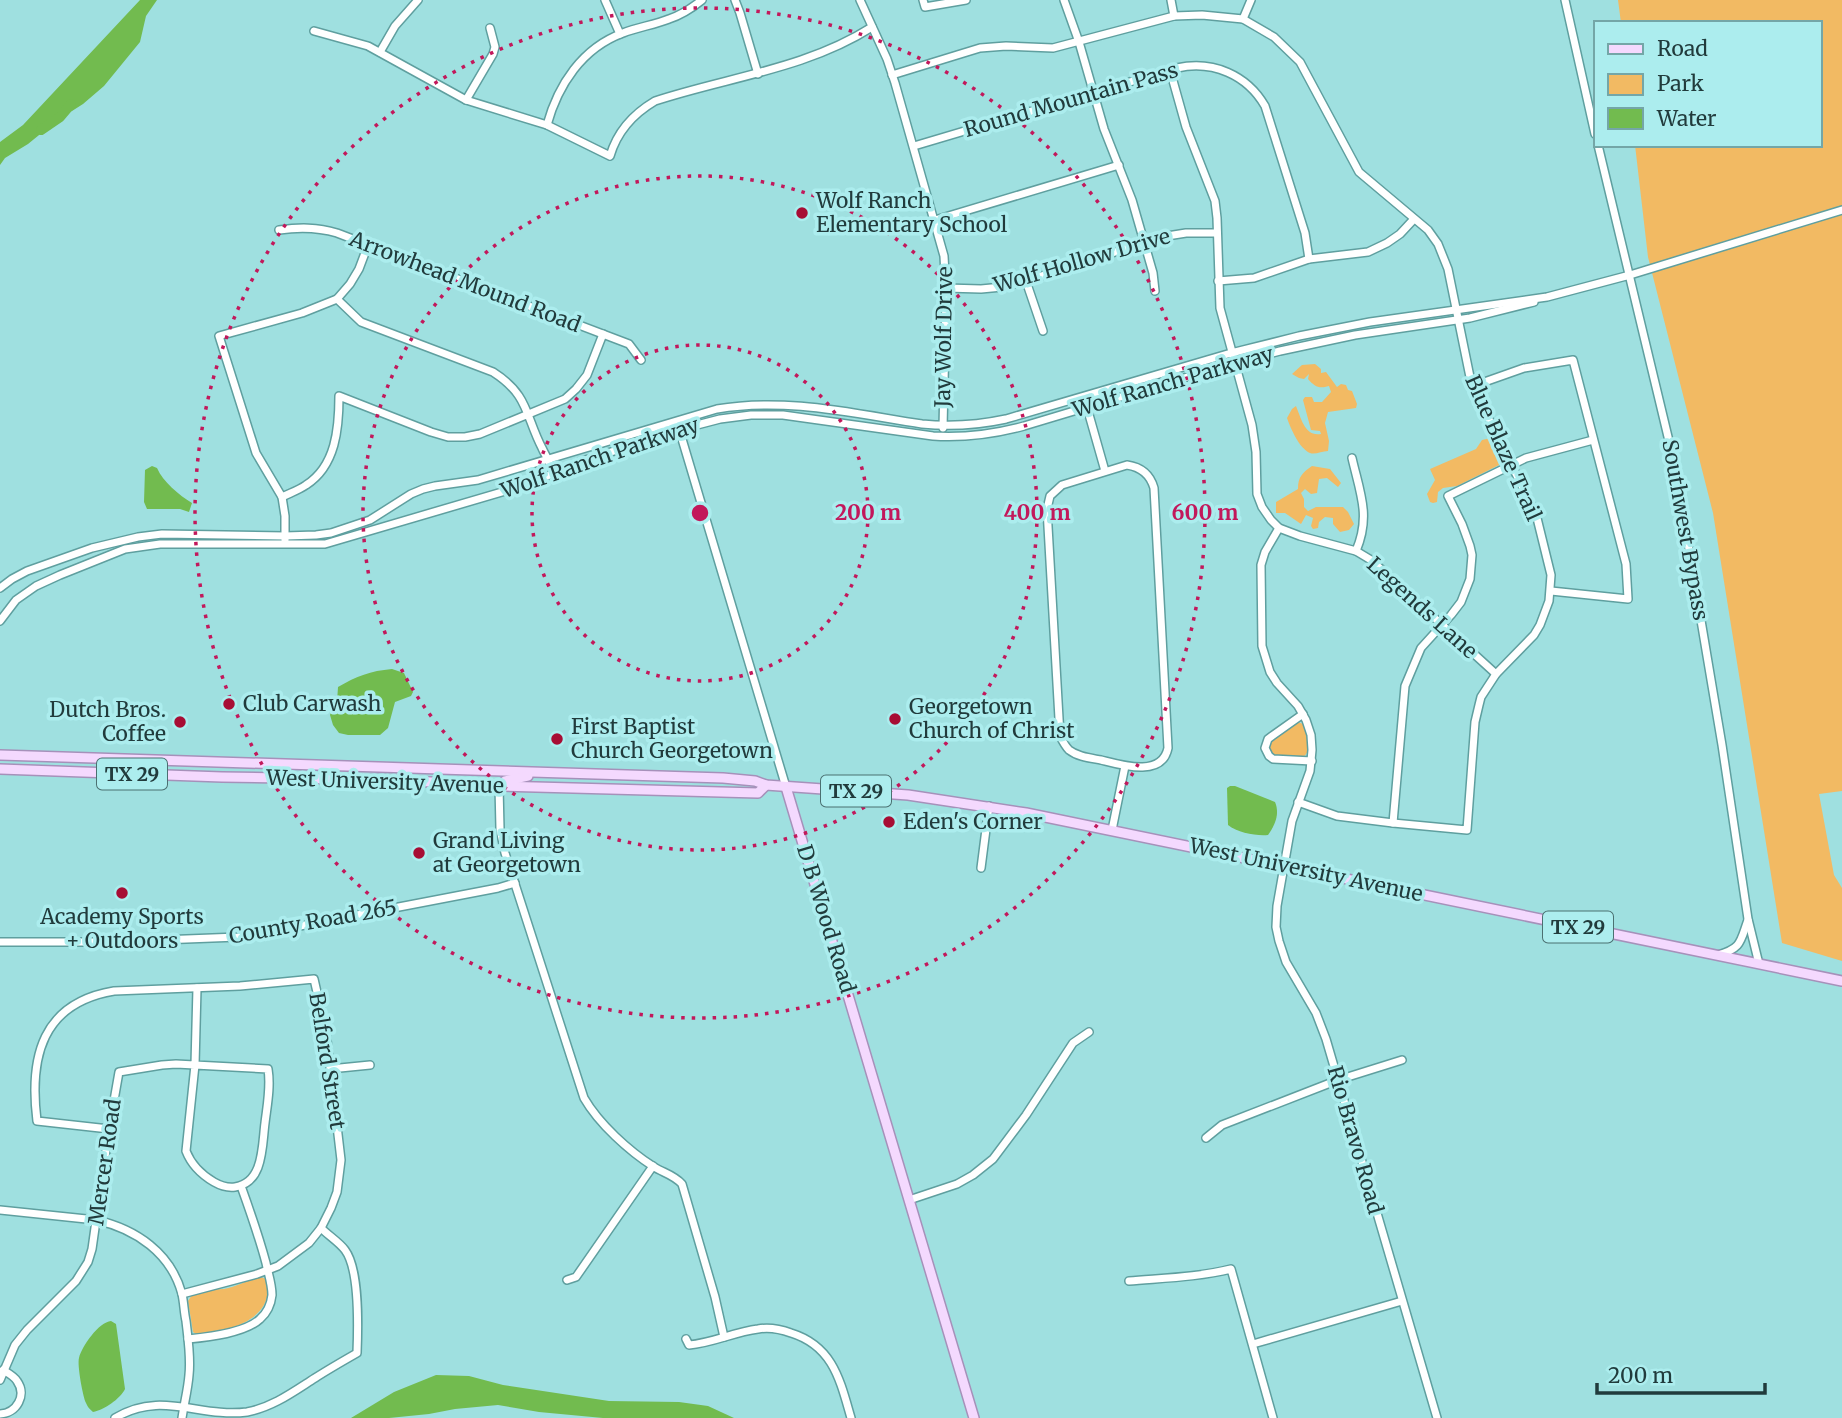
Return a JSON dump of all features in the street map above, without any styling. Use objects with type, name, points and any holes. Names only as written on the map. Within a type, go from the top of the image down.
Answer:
[{"type":"main road","name":"West University Avenue","points":[[0,755],[723,778],[755,780],[766,785],[786,787],[908,795],[989,806],[1842,981]]},
{"type":"main road","name":"West University Avenue","points":[[0,769],[758,793],[766,785]]},
{"type":"main road","points":[[417,781],[447,778],[460,770]]},
{"type":"main road","points":[[499,786],[505,780],[544,773]]},
{"type":"main road","name":"D B Wood Road","points":[[786,787],[974,1418]]},
{"type":"street","points":[[380,52],[395,26],[418,0]]},
{"type":"street","points":[[605,0],[620,34]]},
{"type":"street","points":[[735,0],[758,74]]},
{"type":"street","name":"Jay Wolf Drive","points":[[860,0],[892,75],[943,250],[946,288],[942,436]]},
{"type":"street","points":[[922,0],[925,7],[966,0]]},
{"type":"street","points":[[1064,0],[1107,138],[1132,200],[1153,273],[1155,291]]},
{"type":"street","points":[[1171,0],[1174,16]]},
{"type":"street","points":[[1243,19],[1251,0]]},
{"type":"street","points":[[1565,0],[1594,130]]},
{"type":"street","points":[[547,125],[553,104],[567,77],[585,58],[620,34],[680,15],[699,1]]},
{"type":"street","name":"Blue Blaze Trail","points":[[892,75],[980,48],[1053,48],[1174,16],[1202,15],[1243,19],[1274,37],[1300,61],[1359,172],[1428,230],[1448,269],[1473,386],[1536,514],[1551,576],[1551,591],[1548,606],[1534,635],[1496,674],[1481,697],[1476,713],[1467,830],[1393,823]]},
{"type":"street","points":[[314,31],[356,41],[466,100],[547,125],[610,156],[629,120],[654,101],[784,67],[841,46],[872,27]]},
{"type":"street","points":[[466,100],[493,54],[495,47],[490,28]]},
{"type":"street","name":"Round Mountain Pass","points":[[914,146],[1170,70],[1197,65],[1220,69],[1242,80],[1262,100],[1305,233],[1309,259]]},
{"type":"street","points":[[1170,70],[1189,135],[1213,193],[1220,308],[1254,436],[1257,494],[1266,514],[1279,528],[1261,565],[1262,646],[1270,672],[1303,714],[1312,740],[1312,761],[1273,759],[1265,748],[1266,743],[1303,714]]},
{"type":"street","name":"Southwest Bypass","points":[[1598,147],[1675,467],[1748,919],[1759,964]]},
{"type":"street","points":[[935,220],[1119,165]]},
{"type":"street","name":"Wolf Ranch Parkway","points":[[0,589],[23,573],[128,538],[155,535],[285,540],[318,544],[331,542],[529,484],[579,462],[679,430],[730,418],[772,415],[942,436],[1005,431],[1234,363],[1330,340],[1458,320],[1525,305],[1842,210]]},
{"type":"street","points":[[1218,281],[1254,278],[1309,259],[1358,254],[1378,248],[1394,238],[1414,219]]},
{"type":"street","name":"Arrowhead Mound Road","points":[[279,230],[323,228],[629,344],[641,360]]},
{"type":"street","name":"Wolf Hollow Drive","points":[[946,288],[991,288],[1026,281],[1174,235],[1217,233]]},
{"type":"street","points":[[285,540],[282,497],[256,453],[219,336],[302,313],[337,299],[359,269],[368,245]]},
{"type":"street","points":[[1026,281],[1043,331]]},
{"type":"street","name":"Wolf Ranch Parkway","points":[[0,621],[16,600],[36,586],[125,549],[152,544],[285,540],[331,533],[370,520],[422,489],[478,480],[706,411],[774,404],[943,425],[967,425],[1006,419],[1231,353],[1329,330],[1547,297]]},
{"type":"street","points":[[337,299],[361,322],[493,372],[515,389],[529,413],[553,473]]},
{"type":"street","points":[[282,497],[308,484],[322,471],[333,451],[339,421],[339,396],[448,437],[480,434],[565,399],[587,375],[603,334]]},
{"type":"street","points":[[1473,386],[1524,368],[1573,360],[1626,564],[1628,599],[1551,591]]},
{"type":"street","points":[[1083,397],[1105,471]]},
{"type":"street","name":"D B Wood Road","points":[[676,420],[786,787]]},
{"type":"street","points":[[1298,802],[1338,816],[1393,823],[1405,686],[1421,648],[1461,602],[1471,569],[1472,555],[1466,533],[1448,496],[1526,458],[1593,440]]},
{"type":"street","points":[[1352,458],[1365,519],[1356,551]]},
{"type":"street","points":[[1127,465],[1139,468],[1149,476],[1154,489],[1168,748],[1164,758],[1154,765],[1125,765],[1072,752],[1065,745],[1060,732],[1046,509],[1050,496],[1062,485],[1127,465]]},
{"type":"street","name":"Legends Lane","points":[[1279,528],[1356,551],[1383,569],[1496,674]]},
{"type":"street","points":[[92,548],[96,560]]},
{"type":"street","name":"Rio Bravo Road","points":[[1312,761],[1292,821],[1277,906],[1276,927],[1293,975],[1322,1026],[1437,1418]]},
{"type":"street","points":[[1112,831],[1125,765]]},
{"type":"street","points":[[499,786],[500,829],[505,853],[584,1098],[601,1122],[653,1166],[682,1184],[724,1337]]},
{"type":"street","points":[[981,868],[989,806]]},
{"type":"street","name":"County Road 265","points":[[0,942],[109,942],[258,934],[515,883]]},
{"type":"street","points":[[1715,956],[1735,949],[1748,919]]},
{"type":"street","name":"Belford Street","points":[[109,1129],[37,1121],[34,1100],[40,1051],[55,1021],[68,1009],[82,999],[114,991],[270,984],[314,979],[326,1032],[341,1160],[337,1192],[321,1228],[296,1254],[268,1270],[181,1294]]},
{"type":"street","points":[[188,1339],[216,1336],[247,1327],[263,1317],[272,1295],[259,1238],[241,1186],[228,1187],[211,1180],[189,1161],[185,1146],[195,1065],[197,988]]},
{"type":"street","points":[[909,1200],[957,1184],[993,1159],[1026,1115],[1073,1043],[1089,1032]]},
{"type":"street","points":[[1206,1138],[1222,1125],[1338,1080],[1402,1060]]},
{"type":"street","name":"Mercer Road","points":[[0,1380],[15,1345],[76,1282],[88,1262],[119,1072],[162,1065],[268,1069],[270,1079],[259,1165],[253,1177],[241,1186]]},
{"type":"street","points":[[331,1069],[370,1065]]},
{"type":"street","points":[[567,1280],[577,1275],[653,1166]]},
{"type":"street","points":[[0,1210],[96,1220],[121,1227],[136,1234],[166,1261],[181,1294],[188,1339],[189,1374],[182,1418]]},
{"type":"street","points":[[115,1418],[134,1408],[150,1405],[220,1413],[251,1411],[277,1402],[357,1353],[358,1328],[353,1268],[344,1249],[321,1228]]},
{"type":"street","points":[[1129,1281],[1231,1269],[1273,1418]]},
{"type":"street","points":[[1253,1344],[1402,1301]]},
{"type":"street","points":[[686,1339],[689,1345],[705,1343],[760,1328],[780,1329],[808,1340],[824,1353],[836,1372],[851,1418]]},
{"type":"street","points":[[0,1414],[12,1411],[20,1402],[21,1392],[15,1377],[3,1370]]},
{"type":"green space","points":[[1618,0],[1842,0],[1842,791],[1819,794],[1834,875],[1842,888],[1842,961],[1782,943],[1713,513],[1648,257],[1635,147],[1821,147],[1821,21],[1621,21]]},
{"type":"green space","points":[[1315,364],[1321,369],[1321,373],[1326,372],[1337,387],[1346,385],[1348,390],[1352,391],[1357,404],[1356,408],[1328,412],[1325,423],[1328,451],[1312,453],[1299,443],[1287,418],[1296,406],[1307,430],[1321,434],[1320,431],[1311,430],[1303,400],[1305,397],[1312,397],[1314,402],[1322,402],[1331,392],[1329,386],[1315,386],[1308,379],[1309,374],[1304,379],[1292,374],[1302,365]]},
{"type":"green space","points":[[1491,438],[1502,460],[1501,464],[1457,486],[1443,488],[1438,492],[1437,502],[1430,502],[1427,494],[1435,480],[1430,469],[1476,449],[1482,440]]},
{"type":"green space","points":[[1312,466],[1330,469],[1341,483],[1338,487],[1327,478],[1319,479],[1317,493],[1311,494],[1305,489],[1301,493],[1304,507],[1308,511],[1316,507],[1343,507],[1354,524],[1349,530],[1340,532],[1333,524],[1333,518],[1325,517],[1319,522],[1318,528],[1313,529],[1313,518],[1306,515],[1301,524],[1285,513],[1276,513],[1276,502],[1298,489],[1301,476]]},
{"type":"green space","points":[[1298,722],[1303,724],[1307,737],[1306,754],[1303,757],[1283,757],[1271,752],[1269,748],[1272,740]]},
{"type":"green space","points":[[261,1277],[266,1279],[268,1293],[257,1314],[221,1331],[196,1334],[193,1332],[188,1301],[192,1295]]},
{"type":"water","points":[[140,0],[157,0],[146,16],[140,42],[104,86],[83,104],[57,117],[44,131],[5,158],[0,165],[0,142],[23,125]]},
{"type":"water","points":[[152,466],[157,468],[172,488],[192,503],[189,512],[180,509],[147,509],[144,502],[145,470]]},
{"type":"water","points":[[392,669],[404,673],[413,692],[411,696],[395,702],[388,728],[380,735],[339,733],[330,715],[337,702],[338,687],[364,675]]},
{"type":"water","points":[[1230,786],[1275,802],[1276,819],[1268,835],[1247,833],[1228,825],[1227,788]]},
{"type":"water","points":[[106,1322],[116,1324],[125,1389],[111,1404],[93,1412],[83,1394],[79,1358],[92,1335]]},
{"type":"water","points":[[436,1375],[469,1376],[503,1385],[609,1401],[679,1402],[708,1406],[734,1418],[603,1418],[498,1405],[389,1418],[351,1418],[394,1392]]},
{"type":"waterway","points":[[41,130],[60,117],[71,104]]},
{"type":"place","name":"Wolf Ranch Elementary School","points":[[802,213]]},
{"type":"place","name":"Club Carwash","points":[[229,704]]},
{"type":"place","name":"Georgetown Church of Christ","points":[[895,719]]},
{"type":"place","name":"Dutch Bros. Coffee","points":[[180,722]]},
{"type":"place","name":"First Baptist Church Georgetown","points":[[557,739]]},
{"type":"place","name":"Eden's Corner","points":[[889,822]]},
{"type":"place","name":"Grand Living at Georgetown","points":[[419,853]]},
{"type":"place","name":"Academy Sports + Outdoors","points":[[122,893]]}]
